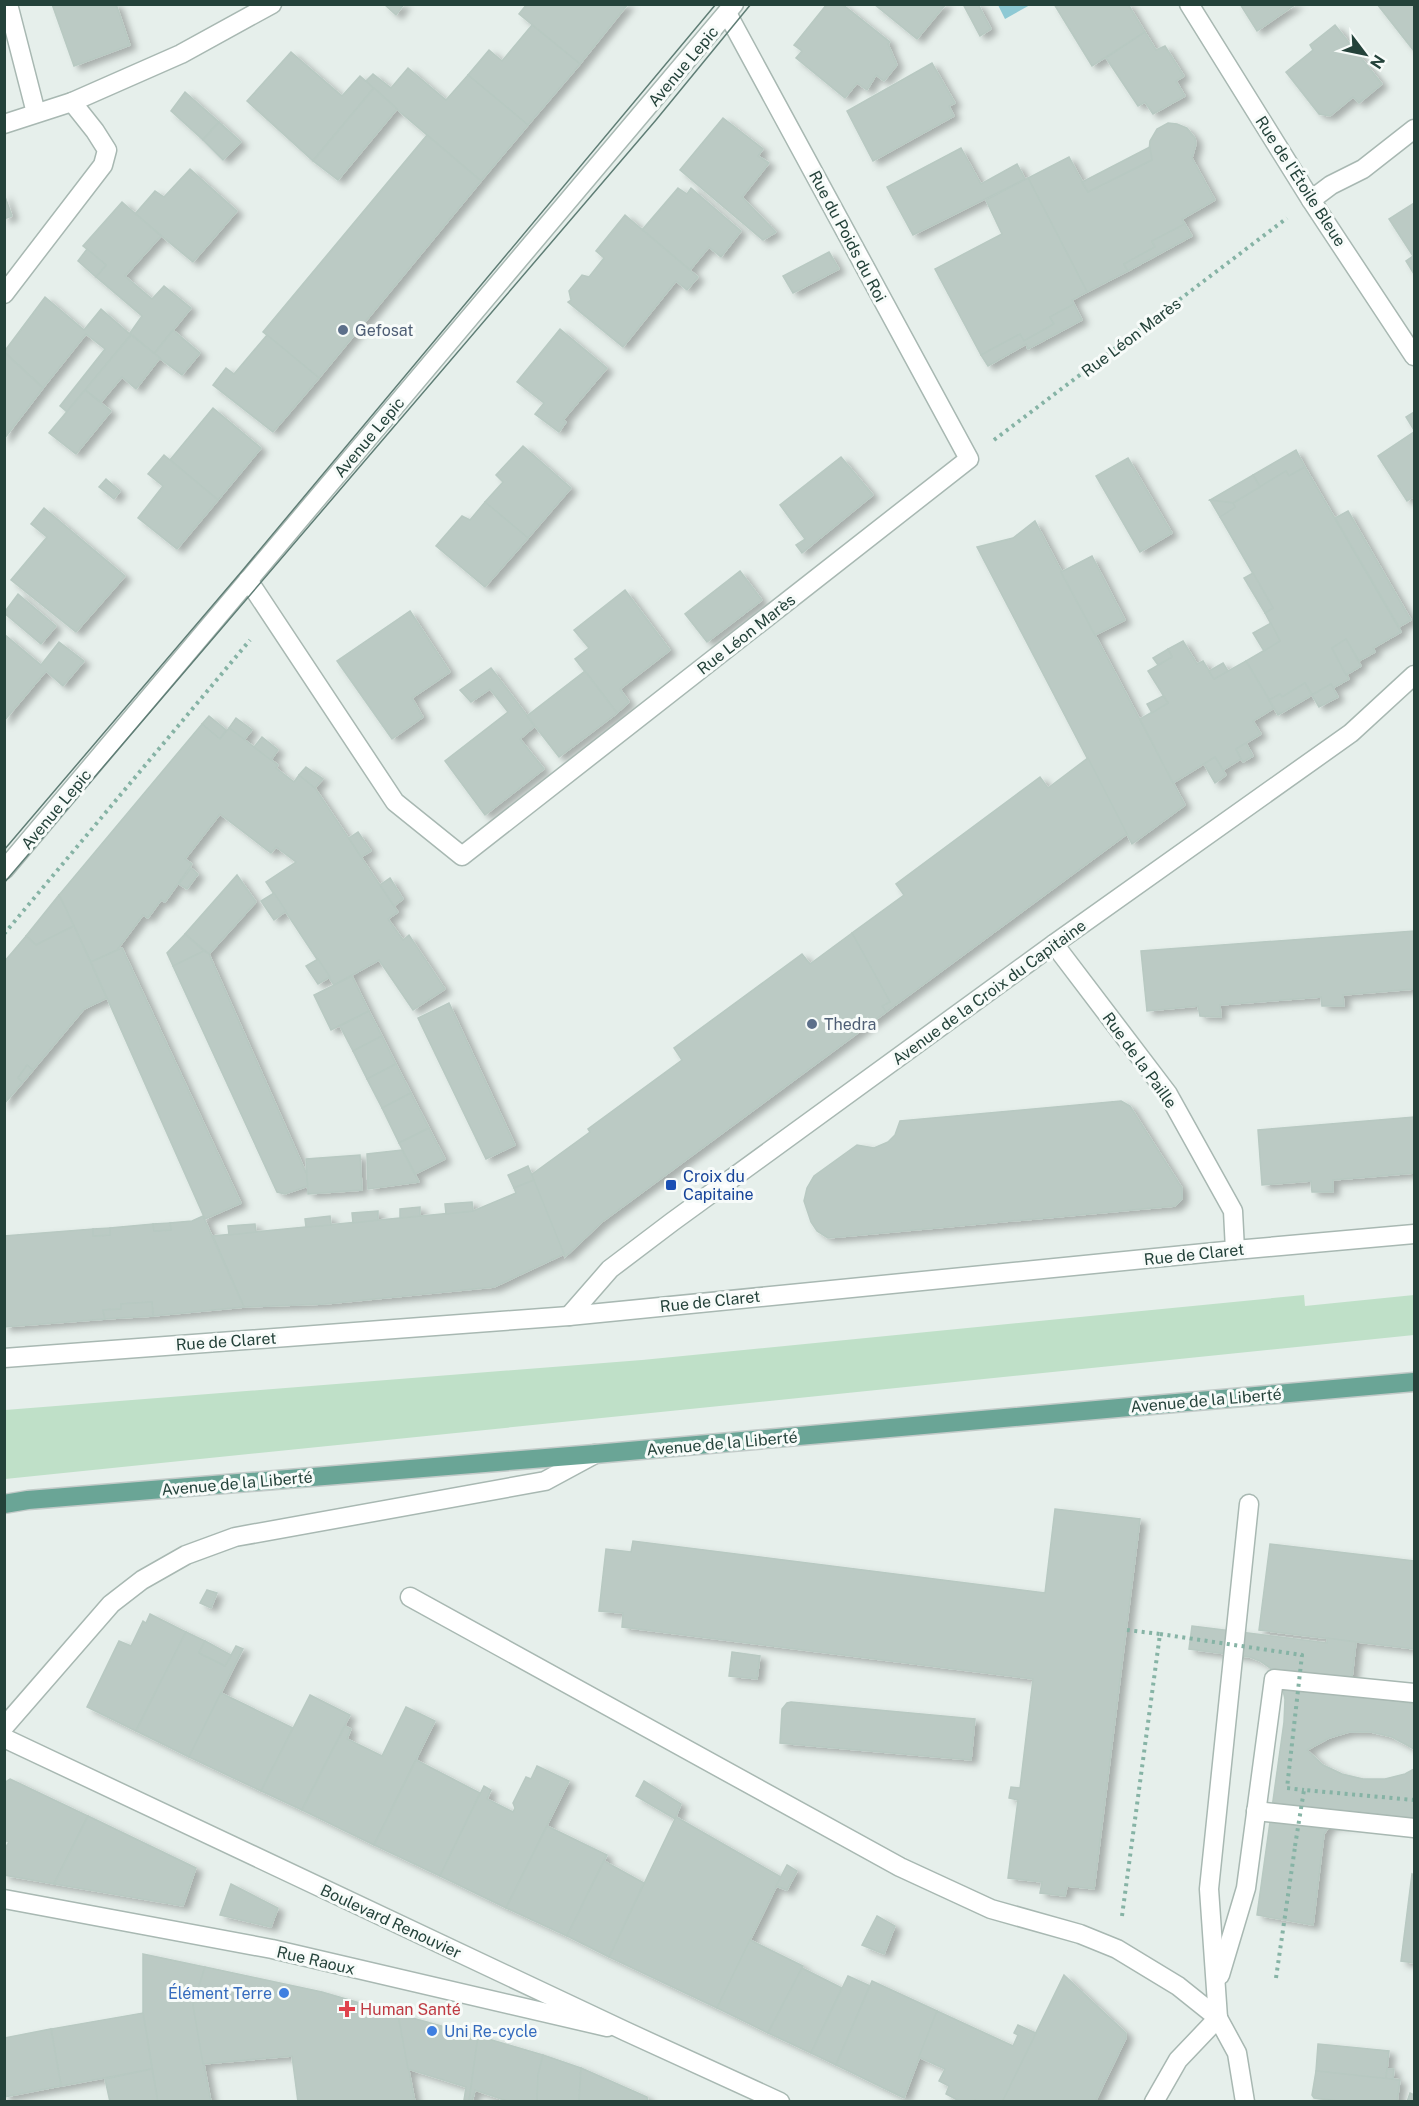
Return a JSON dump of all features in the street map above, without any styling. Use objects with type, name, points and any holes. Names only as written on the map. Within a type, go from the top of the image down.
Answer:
[{"type":"main road","name":"Avenue de la Liberté","points":[[4,1504],[28,1500],[595,1454],[1414,1382]]},
{"type":"street","points":[[8,4],[36,113]]},
{"type":"street","points":[[4,124],[72,102],[182,54],[272,4]]},
{"type":"street","name":"Rue de l'Étoile Bleue","points":[[1189,4],[1311,200],[1414,356]]},
{"type":"street","name":"Rue du Poids du Roi","points":[[730,9],[969,459]]},
{"type":"street","name":"Avenue Lepic","points":[[4,870],[730,9]]},
{"type":"street","points":[[4,294],[103,165],[106,150],[95,131],[72,102]]},
{"type":"street","points":[[1311,200],[1331,185],[1364,169],[1414,129]]},
{"type":"street","name":"Rue Léon Marès","points":[[248,580],[395,802],[462,856],[969,459]]},
{"type":"street","name":"Avenue de la Croix du Capitaine","points":[[569,1316],[610,1269],[1054,944],[1351,733],[1414,675]]},
{"type":"street","name":"Rue de la Paille","points":[[1054,944],[1168,1094],[1233,1210],[1235,1250]]},
{"type":"street","name":"Rue de Claret","points":[[4,1358],[569,1316],[1414,1234]]},
{"type":"street","points":[[4,1727],[111,1604],[142,1580],[186,1555],[236,1537],[545,1481],[595,1454]]},
{"type":"street","points":[[1218,2018],[1209,1889],[1249,1504]]},
{"type":"street","points":[[410,1597],[900,1867],[991,1909],[1080,1934],[1117,1949],[1178,1986],[1218,2018],[1237,2053],[1245,2102]]},
{"type":"street","points":[[1154,2102],[1178,2060],[1218,2018],[1220,1971],[1246,1888],[1274,1679],[1414,1693]]},
{"type":"street","name":"Boulevard Renouvier","points":[[4,1738],[772,2100]]},
{"type":"street","points":[[1256,1811],[1414,1828]]},
{"type":"street","name":"Rue Raoux","points":[[4,1899],[272,1949],[625,2031]]},
{"type":"path","name":"Rue Léon Marès","points":[[969,459],[1311,200]]},
{"type":"path","points":[[4,934],[270,615]]},
{"type":"path","points":[[1127,1630],[1302,1655],[1287,1788],[1414,1800]]},
{"type":"path","points":[[1117,1949],[1160,1634]]},
{"type":"path","points":[[1276,1978],[1304,1790]]},
{"type":"green space","points":[[1304,1295],[1305,1306],[1414,1295],[1414,1335],[5,1479],[5,1410],[642,1360]]},
{"type":"water","points":[[998,5],[1030,5],[1005,19]]},
{"type":"building","points":[[52,4],[116,4],[130,45],[74,66]]},
{"type":"building","points":[[384,4],[404,4],[396,15]]},
{"type":"building","points":[[527,4],[628,4],[580,64],[519,14]]},
{"type":"building","points":[[827,4],[842,4],[890,42],[888,44],[897,65],[884,81],[876,75],[867,90],[857,83],[845,98],[796,58],[802,51],[794,45]]},
{"type":"building","points":[[874,4],[946,4],[917,39]]},
{"type":"building","points":[[963,4],[978,4],[991,29],[980,36]]},
{"type":"building","points":[[1054,4],[1128,4],[1145,32],[1092,66]]},
{"type":"building","points":[[1240,4],[1296,4],[1257,31]]},
{"type":"building","points":[[1377,4],[1414,4],[1414,51]]},
{"type":"building","points":[[532,25],[580,64],[528,125],[468,75],[489,50],[502,61]]},
{"type":"building","points":[[1335,25],[1382,84],[1359,103],[1353,97],[1330,116],[1319,114],[1286,72],[1313,50],[1310,45]]},
{"type":"building","points":[[1145,32],[1156,50],[1165,46],[1184,76],[1176,81],[1185,96],[1153,114],[1145,102],[1138,106],[1106,58]]},
{"type":"building","points":[[291,52],[342,96],[360,76],[374,88],[313,161],[247,101]]},
{"type":"building","points":[[932,63],[955,103],[949,106],[954,116],[873,161],[847,111]]},
{"type":"building","points":[[408,68],[446,100],[468,75],[528,125],[481,181],[366,81],[373,74],[391,88]]},
{"type":"building","points":[[374,88],[397,109],[338,180],[313,161]]},
{"type":"building","points":[[185,92],[219,122],[203,140],[171,111]]},
{"type":"building","points":[[723,118],[763,149],[758,156],[769,163],[742,197],[776,232],[763,240],[680,170]]},
{"type":"building","points":[[219,122],[241,142],[223,160],[203,140]]},
{"type":"building","points":[[1168,123],[1187,128],[1195,138],[1196,144],[1192,158],[1215,200],[1182,219],[1185,224],[1152,241],[1155,247],[1124,264],[1128,271],[1087,292],[1028,178],[1069,157],[1088,192],[1152,160],[1149,151],[1150,141],[1157,129]]},
{"type":"building","points":[[427,135],[481,181],[319,378],[263,332]]},
{"type":"building","points":[[1150,147],[1152,160],[1088,192],[1082,182]]},
{"type":"building","points":[[961,148],[981,184],[1017,164],[1025,179],[913,235],[887,187]]},
{"type":"building","points":[[190,169],[237,211],[193,262],[135,214],[155,191],[164,197]]},
{"type":"building","points":[[1028,178],[1087,292],[1072,300],[1074,304],[1050,317],[1054,324],[1024,341],[1020,334],[981,355],[935,269],[1002,234],[986,200]]},
{"type":"building","points":[[678,188],[687,194],[691,188],[741,231],[721,257],[709,247],[690,270],[642,230]]},
{"type":"building","points":[[4,194],[12,216],[4,219]]},
{"type":"building","points":[[122,202],[161,236],[125,276],[152,299],[164,286],[191,308],[154,354],[130,333],[142,316],[96,277],[106,265],[83,246]]},
{"type":"building","points":[[1414,203],[1414,274],[1406,261],[1413,256],[1389,219]]},
{"type":"building","points":[[625,215],[698,277],[687,290],[676,281],[623,347],[568,302],[571,300],[569,291],[582,275],[589,277],[604,258],[596,251]]},
{"type":"building","points":[[1185,224],[1192,236],[1128,271],[1124,264],[1155,247],[1152,241]]},
{"type":"building","points":[[87,249],[106,265],[96,277],[78,261]]},
{"type":"building","points":[[829,252],[839,269],[793,293],[783,276]]},
{"type":"building","points":[[45,297],[84,330],[101,309],[131,335],[67,412],[60,406],[105,349],[86,334],[43,388],[4,352]]},
{"type":"building","points":[[1074,304],[1082,320],[1028,349],[1026,344],[988,366],[981,355],[1020,334],[1024,341],[1054,324],[1050,317]]},
{"type":"building","points":[[560,329],[607,368],[563,420],[566,422],[559,432],[535,414],[544,403],[517,382]]},
{"type":"building","points":[[173,330],[200,353],[182,375],[154,354]]},
{"type":"building","points":[[131,335],[160,358],[136,389],[122,377],[101,402],[85,390]]},
{"type":"building","points":[[267,335],[319,378],[273,432],[213,385],[226,368],[234,374]]},
{"type":"building","points":[[4,352],[43,388],[4,439]]},
{"type":"building","points":[[85,390],[111,411],[76,454],[49,433]]},
{"type":"building","points":[[213,408],[261,448],[218,500],[170,460]]},
{"type":"building","points":[[1414,412],[1414,430],[1406,417]]},
{"type":"building","points":[[1414,432],[1414,496],[1407,501],[1378,456]]},
{"type":"building","points":[[523,446],[571,488],[528,538],[485,502],[503,482],[496,475]]},
{"type":"building","points":[[1296,450],[1305,467],[1289,476],[1286,471],[1260,487],[1253,475]]},
{"type":"building","points":[[164,455],[218,500],[177,549],[138,518],[163,486],[148,474]]},
{"type":"building","points":[[841,457],[873,495],[802,553],[796,545],[805,539],[780,505]]},
{"type":"building","points":[[1128,458],[1172,533],[1140,552],[1096,476]]},
{"type":"building","points":[[1305,467],[1401,632],[1373,648],[1375,652],[1359,661],[1346,639],[1332,648],[1349,679],[1333,688],[1331,684],[1312,695],[1305,683],[1282,697],[1280,694],[1269,700],[1246,661],[1280,641],[1265,613],[1273,608],[1220,517],[1235,507],[1233,503],[1286,471],[1289,476]]},
{"type":"building","points":[[1253,475],[1260,487],[1233,503],[1210,500]]},
{"type":"building","points":[[106,479],[120,491],[114,499],[99,487]]},
{"type":"building","points":[[1210,500],[1233,503],[1235,507],[1220,517]]},
{"type":"building","points":[[485,502],[528,538],[485,587],[436,546],[462,516],[470,520]]},
{"type":"building","points":[[44,508],[125,576],[76,632],[11,580],[47,537],[31,524]]},
{"type":"building","points":[[1348,511],[1411,620],[1399,627],[1335,518]]},
{"type":"building","points":[[1035,521],[1185,805],[1132,844],[977,547],[1013,538]]},
{"type":"building","points":[[1092,556],[1125,620],[1095,635],[1061,572]]},
{"type":"building","points":[[740,571],[762,600],[707,642],[685,614]]},
{"type":"building","points":[[1253,573],[1273,608],[1265,613],[1244,578]]},
{"type":"building","points":[[625,590],[670,650],[620,689],[629,702],[617,713],[575,659],[589,648],[574,630]]},
{"type":"building","points":[[18,594],[56,626],[41,644],[4,613]]},
{"type":"building","points":[[410,611],[450,672],[412,698],[423,717],[392,739],[337,661]]},
{"type":"building","points":[[1271,623],[1280,641],[1264,651],[1253,633]]},
{"type":"building","points":[[4,634],[41,665],[59,642],[84,661],[63,686],[46,671],[4,721]]},
{"type":"building","points":[[1346,639],[1361,666],[1346,675],[1332,648]]},
{"type":"building","points":[[1183,641],[1197,664],[1203,661],[1214,679],[1246,661],[1274,708],[1253,721],[1261,734],[1236,749],[1241,759],[1223,770],[1215,757],[1173,783],[1140,719],[1168,703],[1148,671],[1172,657],[1168,649]]},
{"type":"building","points":[[1168,649],[1172,657],[1158,665],[1153,658]]},
{"type":"building","points":[[1223,663],[1228,671],[1214,679],[1209,671]]},
{"type":"building","points":[[491,668],[535,726],[520,739],[544,769],[485,815],[445,761],[508,712],[490,689],[471,702],[460,690]]},
{"type":"building","points":[[585,671],[617,713],[559,757],[527,716]]},
{"type":"building","points":[[1305,683],[1312,695],[1278,715],[1269,700],[1280,694],[1282,697]]},
{"type":"building","points":[[1331,684],[1338,697],[1319,707],[1312,695]]},
{"type":"building","points":[[1163,696],[1168,703],[1152,713],[1147,704]]},
{"type":"building","points":[[209,716],[226,730],[220,739],[202,724]]},
{"type":"building","points":[[236,718],[252,730],[244,740],[229,728]]},
{"type":"building","points":[[202,724],[220,739],[229,728],[278,765],[276,768],[294,782],[299,775],[315,788],[398,912],[388,919],[403,940],[409,935],[445,989],[413,1010],[379,960],[334,985],[266,882],[296,862],[276,847],[271,853],[220,814],[185,859],[192,864],[165,902],[161,900],[148,918],[143,915],[117,950],[91,962],[59,895]]},
{"type":"building","points":[[262,737],[278,750],[271,760],[254,747]]},
{"type":"building","points":[[1246,743],[1253,756],[1243,762],[1236,749]]},
{"type":"building","points":[[1215,757],[1226,775],[1215,783],[1204,764]]},
{"type":"building","points":[[1088,758],[1127,834],[886,1012],[882,1006],[890,1002],[852,933],[904,895],[896,884],[1040,777],[1048,788]]},
{"type":"building","points":[[306,767],[323,779],[315,788],[299,775]]},
{"type":"building","points":[[358,832],[371,851],[361,857],[349,838]]},
{"type":"building","points":[[191,868],[198,874],[187,889],[179,884]]},
{"type":"building","points":[[237,875],[256,902],[209,954],[185,934]]},
{"type":"building","points":[[390,878],[403,899],[394,906],[380,885]]},
{"type":"building","points":[[274,893],[286,911],[274,920],[261,901]]},
{"type":"building","points":[[59,895],[74,926],[36,945],[26,936]]},
{"type":"building","points":[[74,926],[107,998],[84,1009],[33,1070],[27,1065],[18,1078],[23,1082],[4,1104],[4,962],[26,936],[36,945]]},
{"type":"building","points":[[1414,931],[1414,989],[1343,995],[1344,1006],[1322,1006],[1321,997],[1220,1005],[1221,1017],[1200,1016],[1198,1006],[1147,1011],[1141,951]]},
{"type":"building","points":[[852,933],[890,1002],[882,1006],[886,1012],[602,1222],[565,1257],[531,1175],[590,1132],[588,1129],[682,1060],[674,1048],[802,954],[810,964]]},
{"type":"building","points":[[185,934],[204,951],[173,966],[167,953]]},
{"type":"building","points":[[122,948],[241,1203],[205,1219],[91,962]]},
{"type":"building","points":[[204,951],[209,954],[307,1175],[308,1186],[285,1194],[277,1192],[173,966]]},
{"type":"building","points":[[318,959],[330,977],[318,984],[306,966]]},
{"type":"building","points":[[352,976],[369,1011],[331,1030],[314,995]]},
{"type":"building","points":[[449,1003],[515,1145],[486,1159],[418,1018]]},
{"type":"building","points":[[369,1011],[382,1036],[353,1051],[340,1026]]},
{"type":"building","points":[[382,1036],[396,1064],[367,1079],[353,1051]]},
{"type":"building","points":[[396,1064],[411,1093],[382,1108],[367,1079]]},
{"type":"building","points":[[27,1065],[33,1070],[23,1082],[18,1078]]},
{"type":"building","points":[[411,1093],[429,1128],[399,1143],[382,1108]]},
{"type":"building","points":[[1121,1101],[1130,1106],[1182,1188],[1182,1199],[1175,1206],[828,1238],[817,1231],[811,1222],[804,1201],[807,1188],[814,1176],[857,1145],[874,1148],[888,1142],[895,1135],[900,1121]]},
{"type":"building","points":[[1414,1117],[1414,1173],[1333,1180],[1333,1192],[1312,1192],[1311,1181],[1262,1185],[1258,1130]]},
{"type":"building","points":[[429,1128],[445,1159],[415,1174],[399,1143]]},
{"type":"building","points":[[402,1150],[419,1182],[368,1189],[367,1154]]},
{"type":"building","points":[[360,1155],[362,1190],[308,1194],[306,1159]]},
{"type":"building","points":[[528,1166],[534,1180],[514,1188],[508,1175]]},
{"type":"building","points":[[534,1180],[564,1254],[494,1287],[325,1304],[244,1307],[213,1236],[473,1211],[516,1193],[514,1188]]},
{"type":"building","points":[[472,1202],[473,1211],[446,1214],[445,1204]]},
{"type":"building","points":[[420,1207],[420,1216],[400,1218],[400,1209]]},
{"type":"building","points":[[378,1211],[378,1220],[353,1223],[352,1213]]},
{"type":"building","points":[[203,1216],[244,1307],[153,1316],[152,1302],[121,1304],[121,1309],[103,1310],[105,1319],[4,1327],[4,1236],[93,1229],[93,1236],[110,1235],[110,1228],[153,1224],[154,1231],[171,1230],[170,1223],[192,1221]]},
{"type":"building","points":[[330,1216],[331,1225],[306,1227],[305,1219]]},
{"type":"building","points":[[170,1223],[171,1230],[154,1231],[153,1224]]},
{"type":"building","points":[[255,1224],[256,1232],[229,1235],[228,1226]]},
{"type":"building","points":[[110,1228],[110,1235],[93,1236],[93,1229]]},
{"type":"building","points":[[152,1302],[153,1316],[105,1319],[103,1310],[121,1309],[121,1304]]},
{"type":"building","points":[[1055,1509],[1140,1519],[1094,1889],[1067,1886],[1065,1896],[1040,1893],[1042,1882],[1008,1878],[1018,1800],[1009,1798],[1011,1787],[1020,1788],[1033,1679],[622,1627],[623,1613],[599,1611],[606,1549],[631,1552],[633,1541],[1045,1593]]},
{"type":"building","points":[[1270,1544],[1414,1561],[1414,1649],[1259,1630]]},
{"type":"building","points":[[207,1590],[217,1593],[211,1608],[200,1603]]},
{"type":"building","points":[[150,1614],[186,1632],[136,1731],[87,1707],[119,1641],[131,1646],[143,1621],[146,1623]]},
{"type":"building","points":[[1192,1626],[1327,1643],[1327,1638],[1356,1642],[1352,1678],[1364,1696],[1414,1704],[1414,1749],[1392,1737],[1371,1732],[1349,1732],[1329,1738],[1307,1750],[1323,1765],[1342,1774],[1363,1779],[1385,1779],[1414,1769],[1414,1820],[1330,1825],[1324,1834],[1313,1925],[1257,1915],[1284,1722],[1283,1690],[1277,1676],[1260,1661],[1250,1657],[1189,1649]]},
{"type":"building","points":[[186,1632],[205,1641],[199,1653],[225,1666],[236,1646],[243,1649],[189,1757],[136,1731]]},
{"type":"building","points":[[205,1641],[231,1655],[225,1666],[199,1653]]},
{"type":"building","points":[[732,1652],[760,1656],[757,1679],[729,1676]]},
{"type":"building","points":[[221,1693],[293,1728],[261,1791],[189,1757]]},
{"type":"building","points":[[310,1695],[350,1715],[302,1810],[261,1791]]},
{"type":"building","points":[[791,1702],[975,1719],[971,1760],[780,1743],[782,1709]]},
{"type":"building","points":[[406,1707],[435,1721],[374,1845],[302,1810],[345,1726],[351,1729],[347,1739],[382,1756]]},
{"type":"building","points":[[416,1760],[480,1793],[440,1876],[374,1845]]},
{"type":"building","points":[[537,1766],[569,1781],[506,1908],[440,1876],[484,1786],[491,1790],[487,1799],[513,1812],[515,1808],[513,1803],[526,1777],[531,1779]]},
{"type":"building","points":[[10,1779],[88,1816],[54,1884],[4,1875],[4,1850],[9,1842],[4,1840],[4,1783]]},
{"type":"building","points":[[644,1781],[681,1804],[675,1819],[636,1796]]},
{"type":"building","points":[[88,1816],[196,1868],[183,1906],[54,1884]]},
{"type":"building","points":[[676,1817],[781,1877],[717,2008],[609,1957]]},
{"type":"building","points":[[547,1826],[607,1855],[567,1936],[506,1908]]},
{"type":"building","points":[[604,1861],[644,1883],[609,1957],[567,1936]]},
{"type":"building","points":[[787,1865],[797,1871],[787,1890],[776,1886]]},
{"type":"building","points":[[1412,1874],[1414,1875],[1414,1963],[1401,1961]]},
{"type":"building","points":[[231,1884],[278,1908],[271,1927],[220,1915]]},
{"type":"building","points":[[877,1916],[895,1926],[884,1954],[862,1945]]},
{"type":"building","points":[[750,1940],[803,1966],[768,2033],[717,2008]]},
{"type":"building","points":[[143,1954],[205,1967],[193,2005],[211,2102],[158,2102],[143,2013]]},
{"type":"building","points":[[205,1967],[322,1992],[398,2014],[415,2102],[298,2102],[292,2056],[203,2064],[193,2005]]},
{"type":"building","points":[[802,1968],[842,1988],[811,2053],[768,2033]]},
{"type":"building","points":[[1064,1975],[1126,2033],[1126,2038],[1095,2102],[1002,2102]]},
{"type":"building","points":[[848,1976],[870,1986],[836,2065],[811,2053]]},
{"type":"building","points":[[872,1981],[937,2011],[904,2098],[836,2065]]},
{"type":"building","points":[[937,2011],[1013,2046],[1018,2035],[1014,2033],[1018,2025],[1036,2033],[1002,2102],[975,2100],[974,2102],[961,2102],[946,2094],[949,2086],[939,2081],[945,2069],[919,2057]]},
{"type":"building","points":[[143,2013],[152,2069],[61,2086],[51,2029]]},
{"type":"building","points":[[398,2014],[478,2036],[469,2102],[464,2100],[466,2087],[408,2069]]},
{"type":"building","points":[[51,2029],[61,2086],[4,2097],[4,2038]]},
{"type":"building","points":[[478,2036],[543,2055],[538,2075],[537,2102],[510,2102],[475,2090],[472,2102],[469,2102]]},
{"type":"building","points":[[1318,2044],[1389,2051],[1386,2079],[1316,2071]]},
{"type":"building","points":[[543,2055],[581,2068],[579,2102],[537,2102],[538,2075]]},
{"type":"building","points":[[581,2068],[647,2097],[648,2102],[579,2102]]},
{"type":"building","points":[[152,2069],[158,2102],[110,2102],[105,2079]]},
{"type":"building","points":[[1387,2069],[1394,2069],[1393,2079],[1386,2079]]},
{"type":"building","points":[[1316,2071],[1400,2080],[1397,2102],[1347,2102],[1314,2098],[1312,2095]]},
{"type":"building","points":[[1410,2093],[1414,2095],[1414,2102],[1407,2102]]},
{"type":"tram line","points":[[4,850],[242,571],[716,4]]},
{"type":"tram line","points":[[4,883],[656,120],[751,4]]},
{"type":"place","name":"Gefosat","points":[[343,330]]},
{"type":"place","name":"Thedra","points":[[812,1024]]},
{"type":"place","name":"Croix du Capitaine","points":[[671,1185]]},
{"type":"place","name":"Élément Terre","points":[[284,1993]]},
{"type":"place","name":"Human Santé","points":[[347,2009]]},
{"type":"place","name":"Uni Re-cycle","points":[[432,2031]]}]
